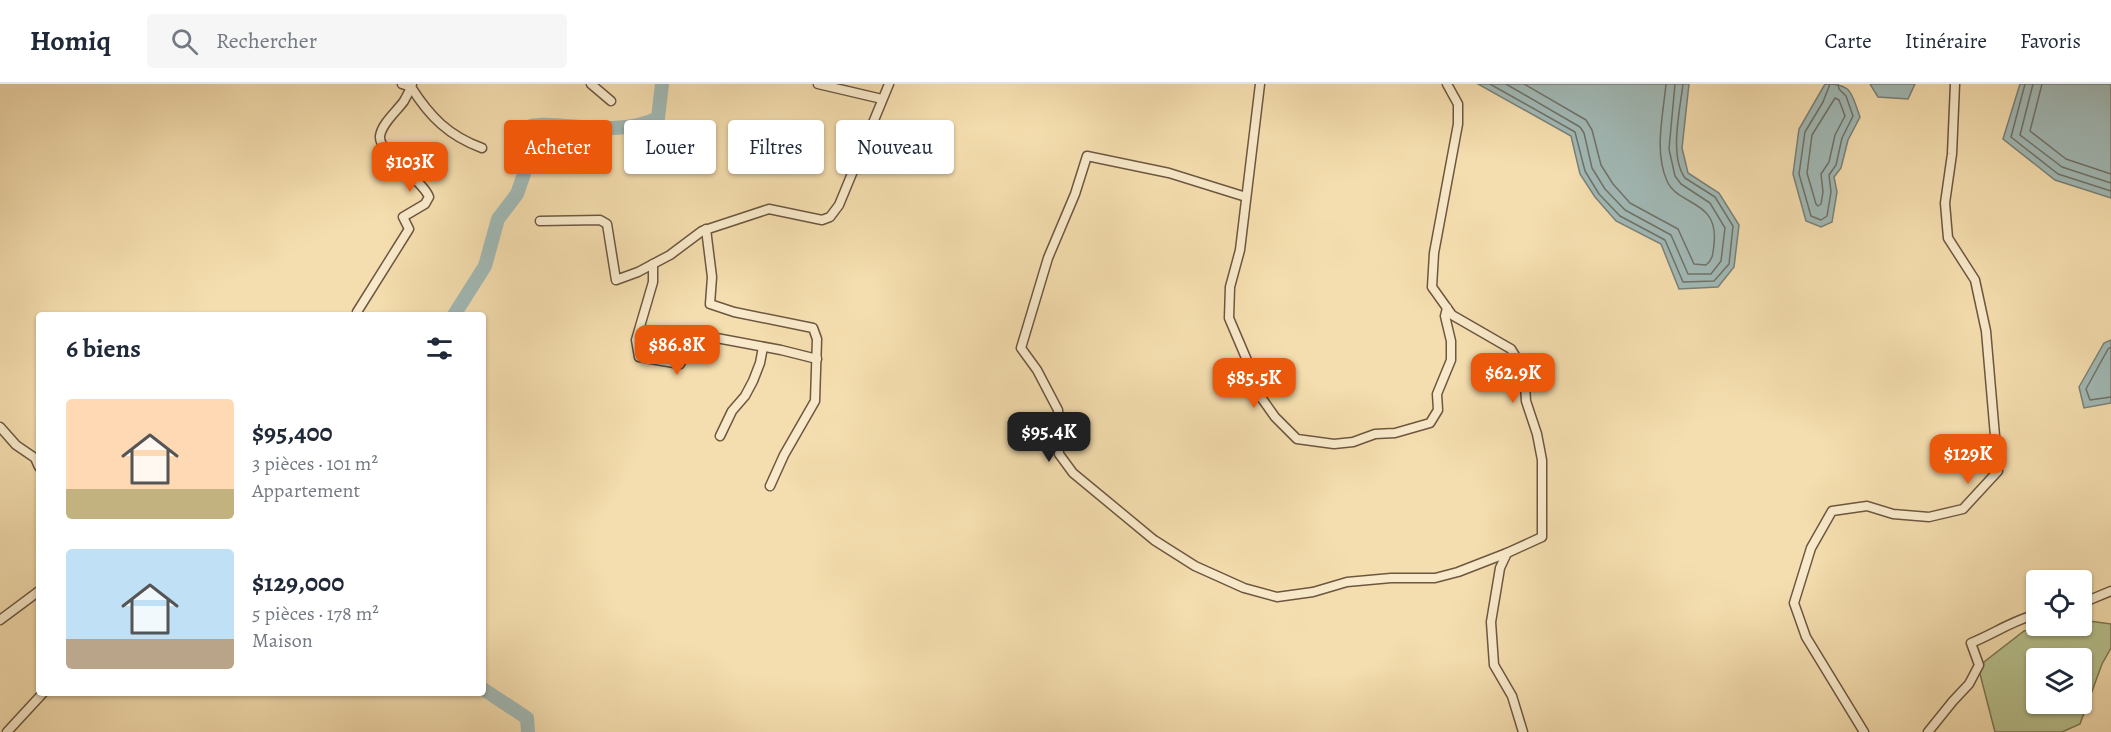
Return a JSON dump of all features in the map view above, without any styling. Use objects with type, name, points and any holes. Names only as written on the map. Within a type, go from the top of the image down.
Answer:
[{"type":"street","points":[[591,84],[611,101]]},
{"type":"street","points":[[818,84],[882,99]]},
{"type":"street","points":[[540,221],[600,220],[607,224],[616,280],[670,255],[706,229],[769,209],[822,220],[830,217],[839,205],[889,84]]},
{"type":"street","points":[[1260,84],[1240,250],[1230,286],[1229,318],[1258,393],[1275,417],[1297,439],[1334,444],[1353,442],[1375,434],[1395,433],[1430,423],[1438,410],[1437,394],[1451,360],[1451,341],[1445,316],[1447,308]]},
{"type":"street","points":[[1246,197],[1169,172],[1087,156],[1075,194],[1048,258],[1021,348],[1037,370],[1058,410],[1059,454],[1073,472],[1154,540],[1195,566],[1244,588],[1277,597],[1313,592],[1347,582],[1391,578],[1435,578],[1458,572],[1542,537],[1542,460],[1537,434],[1526,401],[1524,370],[1511,349],[1452,315],[1432,287],[1434,253],[1458,124],[1458,104],[1447,84]]},
{"type":"street","points":[[1864,732],[1806,637],[1794,603],[1811,548],[1832,511],[1867,506],[1893,514],[1929,517],[1963,509],[1998,471],[1986,330],[1975,280],[1948,238],[1945,203],[1952,154],[1955,84]]},
{"type":"street","points":[[408,85],[447,131],[462,141],[482,148]]},
{"type":"street","points":[[357,312],[409,229],[403,217],[425,204],[429,197],[427,190],[398,164],[382,144],[380,136],[384,126],[404,100],[408,85]]},
{"type":"street","points":[[706,229],[712,277],[710,304],[734,312],[813,328],[817,339],[815,401],[784,455],[770,486]]},
{"type":"street","points":[[653,264],[653,282],[636,340],[639,357],[680,364],[695,334],[816,359]]},
{"type":"street","points":[[720,436],[732,411],[745,396],[753,381],[763,347]]},
{"type":"street","points":[[0,427],[16,445],[36,460]]},
{"type":"street","points":[[1507,553],[1500,568],[1494,595],[1491,622],[1494,665],[1512,696],[1523,732]]},
{"type":"street","points":[[2092,599],[2111,591]]},
{"type":"street","points":[[0,620],[36,593]]},
{"type":"street","points":[[1928,732],[1969,684],[1979,665],[1971,644],[2026,617]]},
{"type":"street","points":[[7,732],[40,696]]},
{"type":"green space","points":[[2092,621],[2111,624],[2111,648],[2102,664],[2092,691],[2092,648],[2026,648],[2026,714],[2084,714],[2080,724],[2062,732],[1995,732],[1980,674],[1984,662],[2026,630],[2026,636],[2092,636]]},
{"type":"water","points":[[1478,84],[1689,84],[1682,148],[1688,173],[1719,193],[1739,225],[1734,267],[1718,287],[1679,289],[1661,244],[1616,221],[1595,197],[1580,174],[1571,136]]},
{"type":"water","points":[[1825,84],[1846,88],[1852,96],[1860,117],[1848,140],[1841,168],[1834,177],[1837,192],[1832,222],[1821,227],[1806,221],[1793,174],[1799,129]]},
{"type":"water","points":[[1870,84],[1915,84],[1908,99],[1878,97]]},
{"type":"water","points":[[2020,84],[2111,84],[2111,198],[2055,180],[2003,139]]},
{"type":"water","points":[[2111,340],[2111,403],[2084,408],[2079,387],[2104,343]]},
{"type":"waterway","points":[[456,312],[485,266],[498,219],[517,194],[524,174],[515,149],[524,128],[534,125],[613,128],[647,122],[658,118],[662,84]]},
{"type":"waterway","points":[[486,691],[527,718],[528,732]]}]
